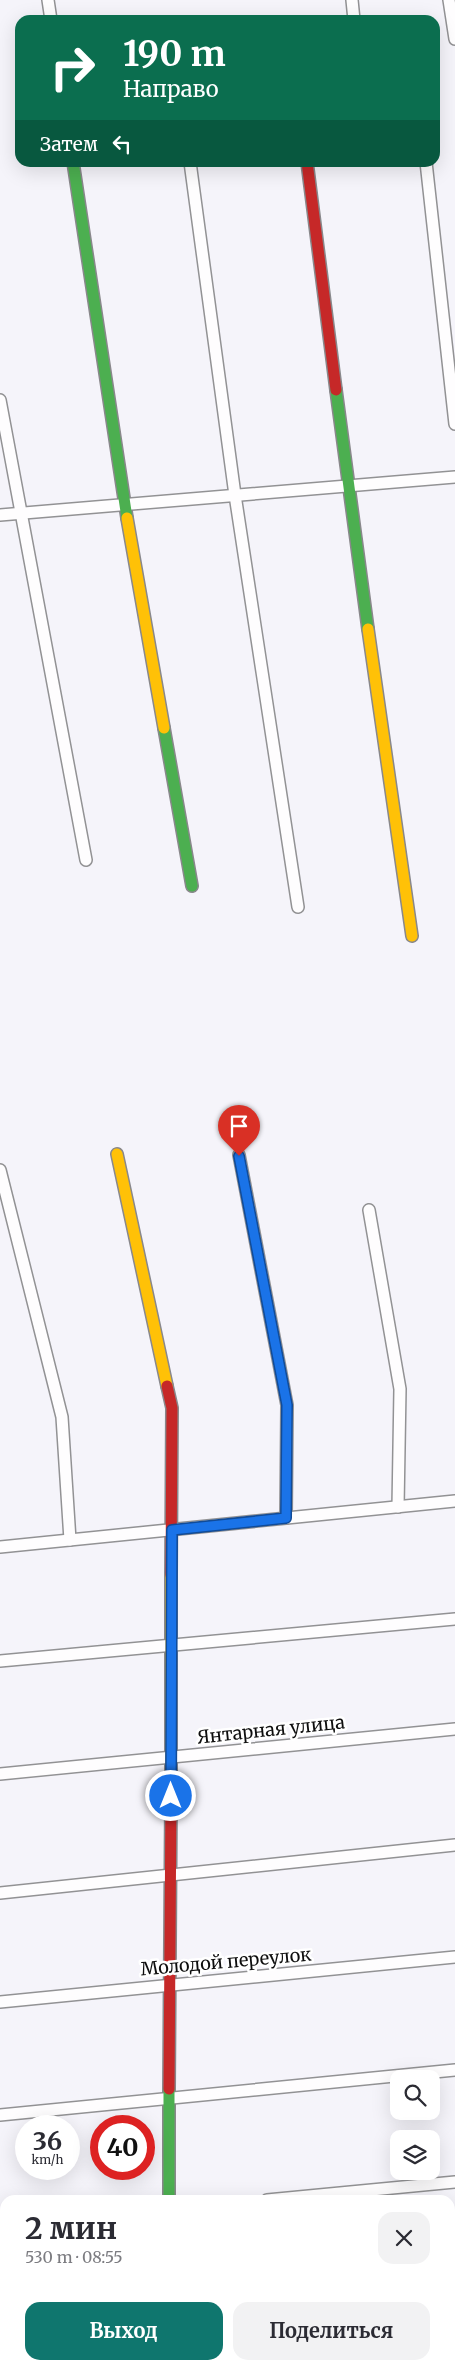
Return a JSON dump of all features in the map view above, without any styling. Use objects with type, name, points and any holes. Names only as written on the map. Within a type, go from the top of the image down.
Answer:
[{"type":"street","points":[[48,0],[50,15]]},
{"type":"street","points":[[352,0],[354,15]]},
{"type":"street","points":[[449,0],[455,39]]},
{"type":"street","points":[[73,167],[125,505],[192,886]]},
{"type":"street","points":[[191,167],[235,495],[298,907]]},
{"type":"street","points":[[308,167],[348,487],[412,936]]},
{"type":"street","points":[[427,167],[455,424]]},
{"type":"street","points":[[0,400],[19,513],[86,860]]},
{"type":"street","points":[[0,515],[455,477]]},
{"type":"street","points":[[117,1154],[172,1408],[169,2195]]},
{"type":"street","points":[[239,1156],[287,1405],[286,1518]]},
{"type":"street","points":[[0,1170],[62,1417],[70,1540]]},
{"type":"street","points":[[369,1210],[400,1389],[398,1507]]},
{"type":"street","points":[[0,1547],[455,1501]]},
{"type":"street","points":[[0,1661],[455,1619]]},
{"type":"street","name":"Янтарная улица","points":[[0,1774],[455,1730]]},
{"type":"street","points":[[0,1893],[455,1845]]},
{"type":"street","name":"Молодой переулок","points":[[0,2002],[455,1957]]},
{"type":"street","points":[[0,2115],[455,2070]]},
{"type":"street","points":[[319,2195],[455,2182]]},
{"type":"traffic: fast","points":[[74,167],[127,518]]},
{"type":"traffic: fast","points":[[336,390],[368,629]]},
{"type":"traffic: fast","points":[[164,728],[192,886]]},
{"type":"traffic: fast","points":[[169,2089],[169,2195]]},
{"type":"traffic: slow","points":[[127,518],[164,728]]},
{"type":"traffic: slow","points":[[368,629],[412,936]]},
{"type":"traffic: slow","points":[[117,1154],[167,1386]]},
{"type":"traffic: slow","points":[[171,1575],[171,1795]]},
{"type":"traffic: jam","points":[[308,167],[336,390]]},
{"type":"traffic: jam","points":[[167,1386],[172,1408],[171,1575]]},
{"type":"traffic: jam","points":[[169,2089],[171,1795]]},
{"type":"route","points":[[171,1796],[172,1530],[286,1518],[287,1405],[239,1156]]}]
